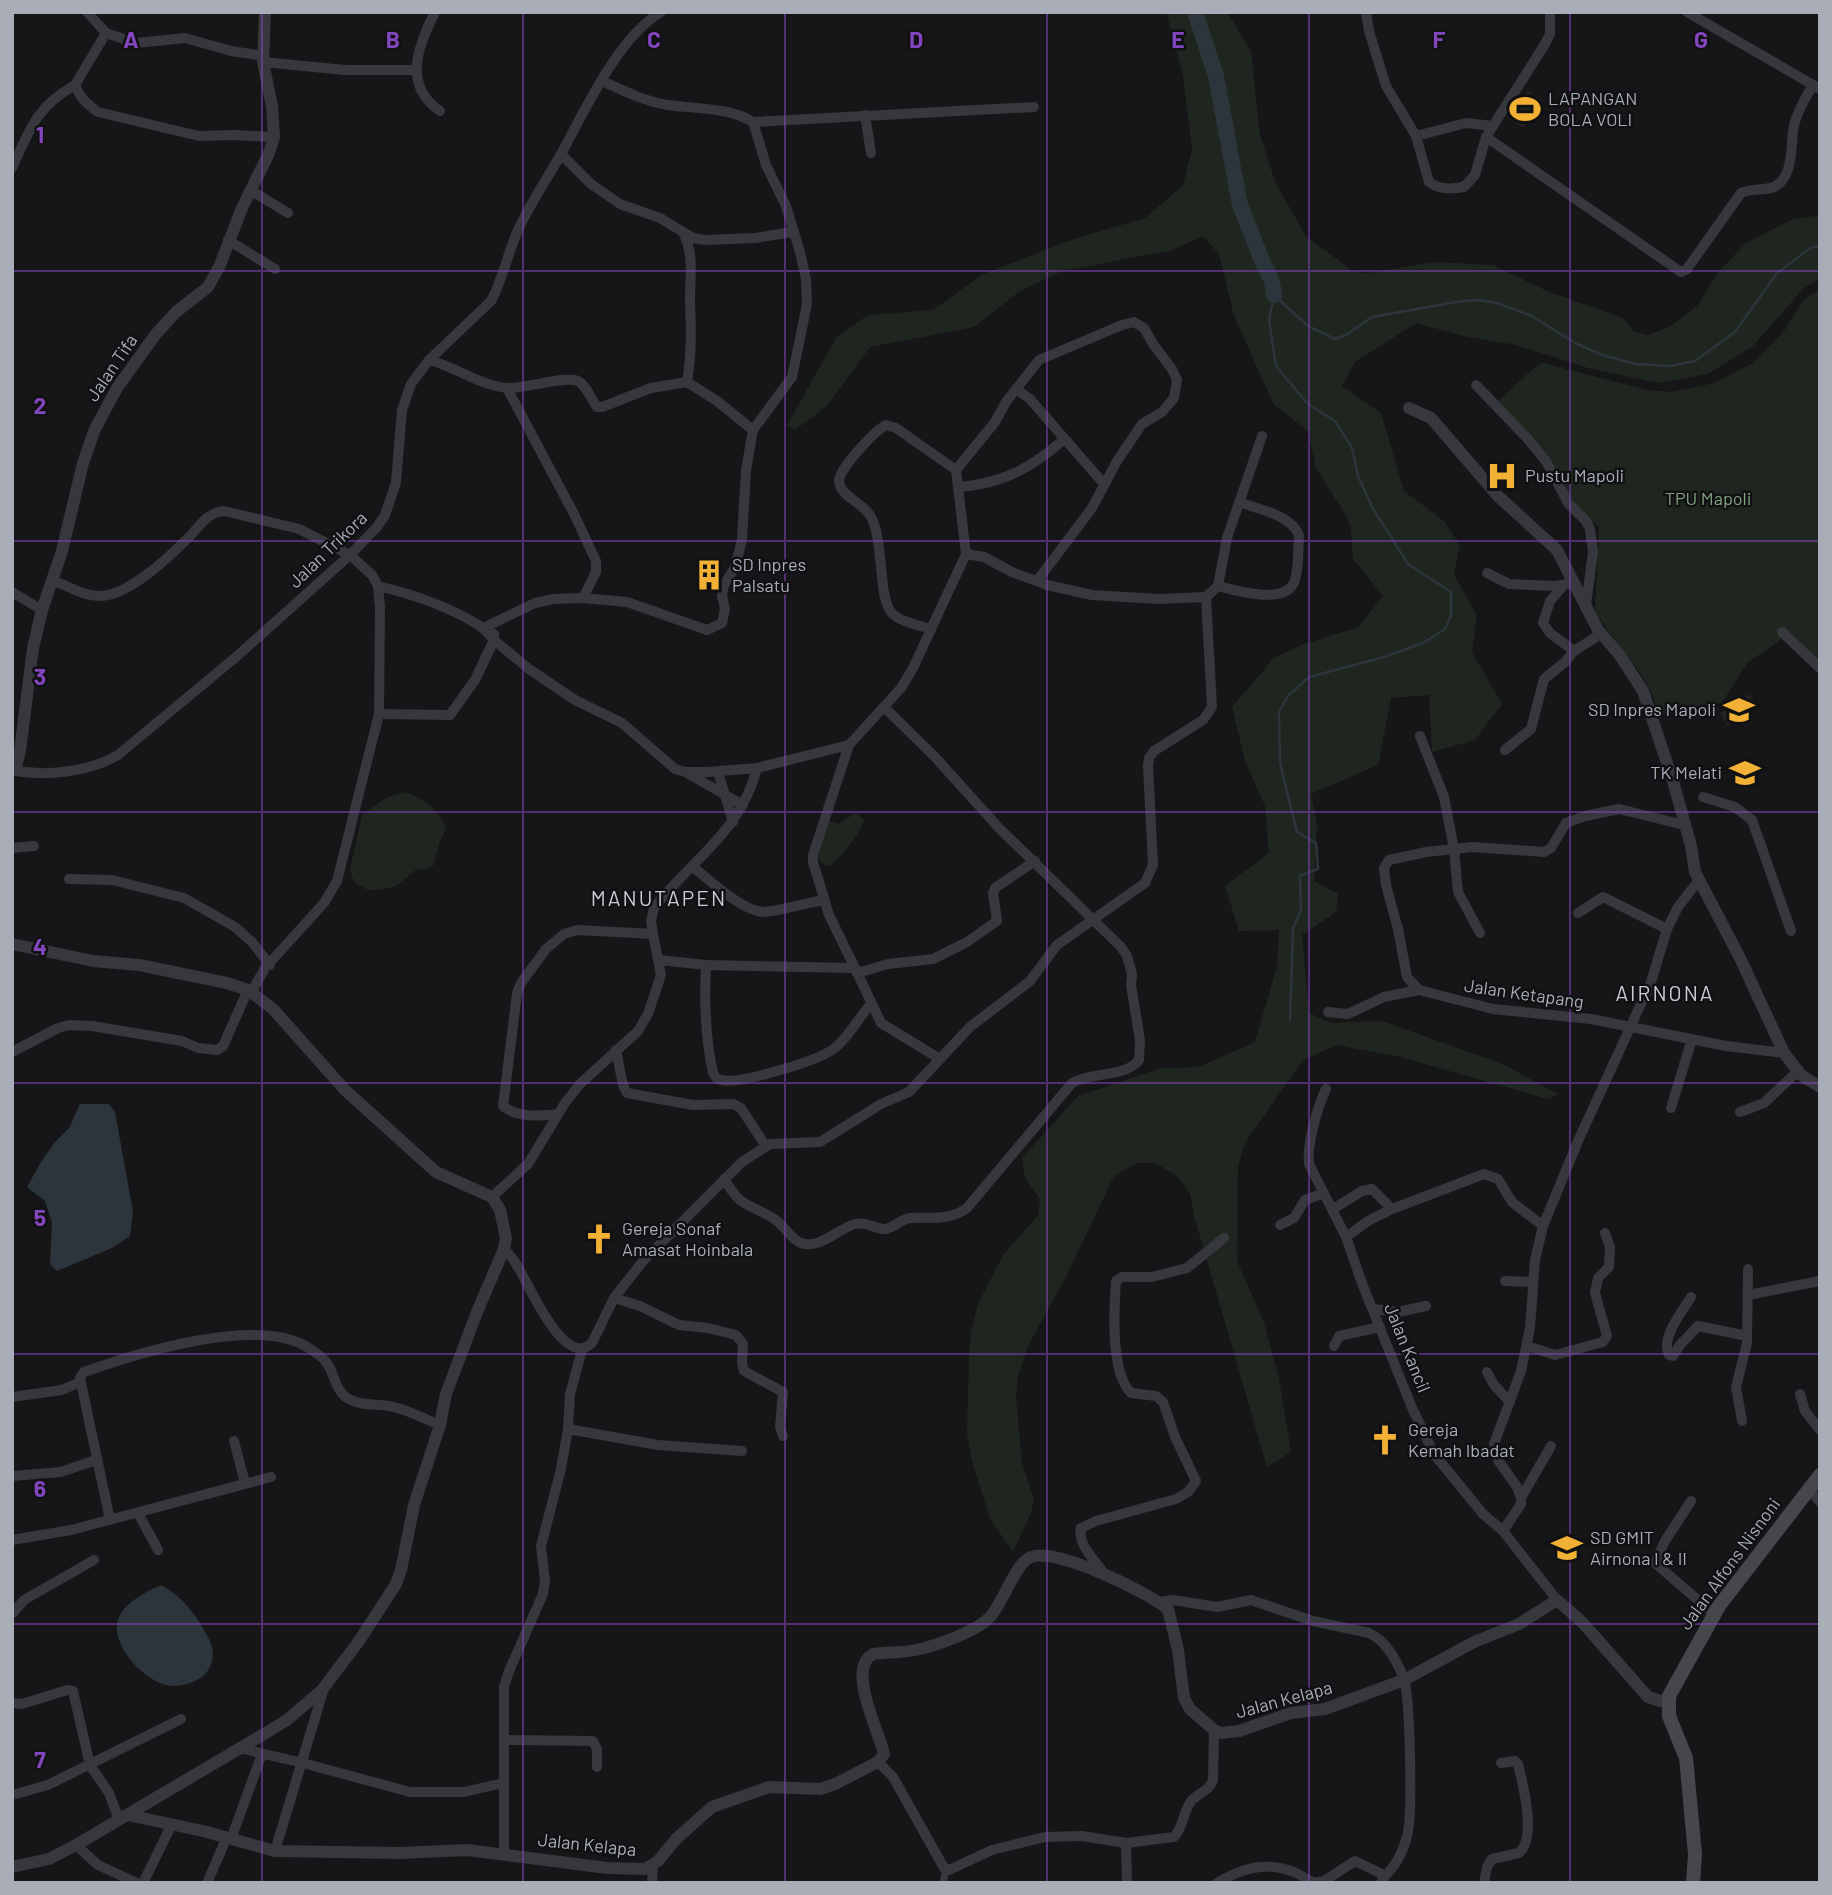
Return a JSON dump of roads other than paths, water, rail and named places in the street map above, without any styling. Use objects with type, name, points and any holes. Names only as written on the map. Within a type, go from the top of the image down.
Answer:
[{"type":"main road","name":"Jalan Alfons Nisnoni","points":[[1668,1699],[1714,1614],[1755,1556],[1820,1475]]},
{"type":"main road","points":[[1668,1699],[1669,1716],[1686,1758],[1695,1854],[1693,1883]]},
{"type":"street","points":[[87,12],[106,33],[136,43],[185,38],[263,59],[357,70],[416,70]]},
{"type":"street","name":"Jalan Tifa","points":[[12,770],[20,751],[33,648],[42,610],[62,551],[83,463],[95,429],[106,407],[169,318],[208,287],[269,153],[274,137],[272,106],[263,59],[265,12]]},
{"type":"street","points":[[435,12],[420,46],[416,70],[421,92],[430,104],[440,111]]},
{"type":"street","name":"Jalan Trikora","points":[[12,770],[49,772],[80,769],[107,762],[118,755],[236,657],[350,555],[377,527],[388,507],[396,482],[399,431],[407,395],[417,373],[491,301],[498,289],[521,222],[602,81],[634,34],[650,18],[661,12]]},
{"type":"street","points":[[1366,12],[1386,86],[1416,136],[1429,183],[1446,189],[1464,187],[1475,175],[1486,137],[1550,34],[1550,12]]},
{"type":"street","points":[[1486,137],[1671,267],[1684,272],[1741,192],[1776,186],[1783,180],[1790,157],[1793,127],[1801,103],[1816,87],[1688,12]]},
{"type":"street","points":[[12,168],[35,118],[47,104],[75,85],[106,33]]},
{"type":"street","points":[[602,81],[650,101],[732,114],[752,122],[1034,107]]},
{"type":"street","points":[[75,85],[86,104],[107,116],[199,136],[274,137]]},
{"type":"street","points":[[865,115],[871,153]]},
{"type":"street","points":[[488,626],[535,603],[553,599],[583,598],[627,602],[707,630],[722,623],[725,610],[723,590],[735,567],[742,540],[746,470],[753,430],[792,377],[807,304],[803,265],[786,206],[766,165],[752,122]]},
{"type":"street","points":[[1416,136],[1466,123],[1493,126]]},
{"type":"street","points":[[561,154],[592,184],[620,204],[660,218],[693,238],[755,238],[793,232]]},
{"type":"street","points":[[250,190],[288,213]]},
{"type":"street","points":[[683,233],[690,247],[692,260],[692,326],[687,382]]},
{"type":"street","points":[[228,240],[275,269]]},
{"type":"street","points":[[956,470],[995,422],[1033,365],[1047,355],[1122,325],[1134,322],[1140,323],[1144,328],[1176,377],[1175,392],[1168,407],[1142,424],[1092,508],[1037,581]]},
{"type":"street","points":[[429,360],[481,381],[507,388],[576,380],[582,384],[597,407],[651,388],[687,382],[717,401],[753,430]]},
{"type":"street","points":[[1476,385],[1546,461],[1568,503],[1586,521],[1590,529],[1593,552],[1586,605]]},
{"type":"street","points":[[507,388],[596,561],[596,572],[583,598]]},
{"type":"street","points":[[1016,389],[1030,398],[1063,440],[1104,484]]},
{"type":"street","points":[[1409,408],[1431,418],[1499,496],[1557,550],[1568,584],[1586,605],[1601,634],[1619,654],[1648,702],[1670,770],[1699,880],[1740,958],[1784,1053],[1798,1071],[1820,1087]]},
{"type":"street","points":[[930,629],[906,621],[891,612],[885,596],[874,523],[866,509],[842,490],[839,477],[844,468],[886,425],[896,428],[956,470],[966,554],[914,668],[885,708],[849,745],[814,855],[814,868],[833,924],[877,1017],[885,1027],[940,1059]]},
{"type":"street","points":[[966,554],[984,558],[1037,581],[1092,595],[1159,599],[1206,597],[1218,586],[1227,538],[1262,436]]},
{"type":"street","points":[[959,487],[988,484],[1016,474],[1042,458],[1063,440]]},
{"type":"street","points":[[1218,586],[1248,593],[1284,593],[1291,588],[1295,580],[1299,535],[1297,529],[1286,520],[1239,502]]},
{"type":"street","points":[[12,1052],[58,1028],[69,1026],[92,1026],[182,1041],[198,1048],[217,1050],[223,1046],[265,968],[334,890],[379,714],[378,586],[372,575],[350,555],[299,529],[282,523],[217,511],[207,517],[170,555],[124,590],[108,595],[83,594],[53,581]]},
{"type":"street","points":[[1486,573],[1509,584],[1568,584]]},
{"type":"street","points":[[1568,584],[1550,601],[1543,623],[1550,633],[1574,652]]},
{"type":"street","points":[[378,586],[435,602],[488,626],[494,640],[517,660],[575,700],[622,723],[675,769],[686,772],[718,772],[757,768],[849,745]]},
{"type":"street","points":[[12,592],[42,610]]},
{"type":"street","points":[[504,1854],[504,1687],[543,1594],[545,1581],[541,1546],[561,1469],[568,1429],[570,1394],[582,1350],[592,1343],[614,1298],[643,1261],[742,1162],[765,1145],[780,1142],[813,1143],[833,1136],[881,1104],[909,1092],[970,1027],[1030,981],[1057,945],[1141,886],[1151,872],[1153,836],[1148,782],[1150,755],[1195,726],[1210,711],[1212,699],[1206,597]]},
{"type":"street","points":[[1782,632],[1820,668]]},
{"type":"street","points":[[1505,750],[1531,729],[1544,679],[1574,652],[1601,634]]},
{"type":"street","points":[[379,714],[450,715],[475,680],[494,640]]},
{"type":"street","points":[[724,1179],[743,1202],[764,1211],[797,1241],[804,1244],[817,1242],[858,1223],[887,1229],[906,1219],[929,1220],[954,1215],[964,1210],[1072,1083],[1086,1076],[1128,1070],[1139,1060],[1140,1040],[1131,985],[1132,974],[1127,956],[1035,861],[999,828],[935,757],[885,708]]},
{"type":"street","points":[[1420,736],[1444,797],[1454,849],[1458,892],[1480,933]]},
{"type":"street","points":[[492,1197],[528,1164],[580,1084],[638,1031],[648,1014],[661,975],[651,921],[654,908],[733,822],[750,790],[757,768]]},
{"type":"street","points":[[686,772],[743,805]]},
{"type":"street","points":[[718,772],[733,822]]},
{"type":"street","points":[[1703,797],[1735,807],[1752,820],[1791,931]]},
{"type":"street","points":[[1419,990],[1407,977],[1401,938],[1386,885],[1384,867],[1389,860],[1481,847],[1544,852],[1555,844],[1566,823],[1616,809],[1684,825]]},
{"type":"street","points":[[12,848],[34,846]]},
{"type":"street","points":[[659,960],[706,965],[856,970],[933,959],[967,942],[997,921],[993,893],[995,888],[1035,861]]},
{"type":"street","points":[[692,867],[732,897],[758,911],[768,912],[824,900]]},
{"type":"street","points":[[69,879],[113,880],[184,898],[235,927],[270,965]]},
{"type":"street","points":[[1503,1531],[1521,1504],[1521,1498],[1517,1487],[1498,1460],[1494,1444],[1521,1371],[1527,1346],[1534,1297],[1535,1260],[1543,1226],[1578,1141],[1651,982],[1668,929],[1678,907],[1699,880]]},
{"type":"street","points":[[1578,913],[1603,897],[1668,929]]},
{"type":"street","points":[[558,1114],[524,1114],[512,1112],[503,1106],[514,1010],[521,983],[546,949],[568,932],[653,934]]},
{"type":"street","points":[[12,944],[93,961],[139,965],[227,982],[250,992],[273,1009],[345,1090],[436,1172],[492,1197],[504,1222],[504,1249],[453,1373],[440,1425],[417,1492],[396,1584],[324,1688],[287,1720],[76,1845],[49,1859],[12,1867]]},
{"type":"street","points":[[706,965],[706,1038],[713,1073],[716,1078],[724,1080],[758,1076],[821,1056],[837,1046],[871,1004]]},
{"type":"street","points":[[1328,1012],[1348,1014],[1384,997],[1419,990]]},
{"type":"street","name":"Jalan Ketapang","points":[[1419,990],[1493,1009],[1632,1026],[1726,1046],[1784,1053]]},
{"type":"street","points":[[1671,1108],[1692,1039]]},
{"type":"street","points":[[616,1050],[627,1093],[692,1105],[733,1104],[741,1108],[765,1145]]},
{"type":"street","points":[[1740,1112],[1764,1103],[1798,1071]]},
{"type":"street","name":"Jalan Kancil","points":[[1326,1089],[1319,1103],[1308,1153],[1309,1164],[1346,1237],[1413,1409],[1434,1454],[1468,1496],[1503,1531],[1558,1600],[1582,1622],[1648,1697],[1656,1700],[1668,1699]]},
{"type":"street","points":[[1346,1237],[1392,1209],[1486,1174],[1498,1179],[1511,1202],[1543,1226]]},
{"type":"street","points":[[1333,1209],[1362,1191],[1373,1189],[1392,1209]]},
{"type":"street","points":[[1280,1225],[1294,1218],[1305,1200],[1324,1193]]},
{"type":"street","points":[[1527,1346],[1555,1355],[1603,1342],[1607,1336],[1595,1293],[1598,1278],[1609,1267],[1610,1247],[1605,1233]]},
{"type":"street","points":[[1103,1572],[1082,1543],[1081,1528],[1096,1521],[1176,1499],[1188,1492],[1196,1481],[1175,1437],[1163,1402],[1156,1396],[1131,1393],[1125,1385],[1115,1340],[1116,1281],[1122,1277],[1152,1277],[1187,1268],[1223,1238]]},
{"type":"street","points":[[504,1249],[515,1261],[554,1329],[573,1348],[582,1350]]},
{"type":"street","points":[[1742,1421],[1736,1387],[1747,1336],[1748,1269]]},
{"type":"street","points":[[1505,1281],[1533,1282]]},
{"type":"street","points":[[1748,1296],[1820,1281]]},
{"type":"street","points":[[1691,1297],[1668,1338],[1669,1355],[1673,1356],[1698,1326],[1747,1336]]},
{"type":"street","points":[[614,1298],[679,1325],[719,1330],[740,1338],[743,1344],[744,1371],[782,1392],[780,1427],[783,1436]]},
{"type":"street","points":[[1373,1309],[1398,1312],[1426,1306]]},
{"type":"street","points":[[1334,1346],[1339,1336],[1380,1326]]},
{"type":"street","points":[[110,1520],[80,1382],[84,1372],[136,1353],[235,1336],[274,1335],[305,1346],[325,1361],[338,1389],[347,1398],[361,1404],[396,1407],[440,1425]]},
{"type":"street","points":[[1487,1372],[1494,1385],[1510,1402]]},
{"type":"street","points":[[12,1397],[62,1390],[80,1382]]},
{"type":"street","points":[[1800,1394],[1805,1411],[1820,1430]]},
{"type":"street","points":[[568,1429],[658,1446],[742,1451]]},
{"type":"street","points":[[234,1441],[244,1483]]},
{"type":"street","points":[[1521,1498],[1551,1446]]},
{"type":"street","points":[[12,1476],[61,1472],[96,1460]]},
{"type":"street","points":[[12,1540],[63,1532],[271,1477]]},
{"type":"street","points":[[1810,1490],[1820,1502]]},
{"type":"street","points":[[1691,1501],[1665,1541],[1655,1563],[1714,1614]]},
{"type":"street","points":[[138,1513],[158,1550]]},
{"type":"street","points":[[943,1883],[946,1870],[892,1777],[878,1762],[884,1754],[865,1696],[862,1670],[867,1657],[873,1654],[927,1647],[980,1625],[1004,1599],[1024,1561],[1029,1557],[1050,1556],[1103,1572],[1160,1602],[1173,1600],[1217,1607],[1251,1600],[1313,1621],[1369,1633],[1377,1636],[1388,1647],[1404,1680],[1408,1704],[1410,1824],[1397,1861],[1383,1879],[1355,1861],[1324,1881],[1315,1883],[1294,1872],[1265,1866],[1238,1871],[1217,1883]]},
{"type":"street","points":[[12,1614],[24,1600],[94,1560]]},
{"type":"street","name":"Jalan Kelapa","points":[[1160,1602],[1172,1617],[1184,1698],[1189,1709],[1221,1733],[1239,1731],[1282,1715],[1325,1709],[1404,1680],[1474,1642],[1520,1624],[1558,1600]]},
{"type":"street","points":[[275,1852],[324,1688]]},
{"type":"street","points":[[12,1703],[22,1704],[71,1690],[90,1765],[124,1817]]},
{"type":"street","points":[[12,1794],[48,1786],[181,1718]]},
{"type":"street","points":[[946,1870],[992,1850],[1045,1837],[1082,1836],[1126,1843],[1163,1840],[1176,1835],[1190,1802],[1208,1789],[1213,1780],[1214,1730]]},
{"type":"street","points":[[504,1740],[593,1741],[597,1749],[597,1767]]},
{"type":"street","points":[[239,1748],[417,1793],[464,1791],[503,1783]]},
{"type":"street","points":[[207,1883],[262,1754]]},
{"type":"street","points":[[1484,1883],[1487,1867],[1493,1859],[1519,1853],[1527,1843],[1526,1803],[1518,1764],[1515,1761],[1501,1763]]},
{"type":"street","name":"Jalan Kelapa","points":[[124,1817],[172,1824],[275,1852],[386,1853],[467,1850],[607,1868],[645,1869],[653,1866],[676,1839],[708,1809],[775,1786],[820,1789],[878,1762]]},
{"type":"street","points":[[143,1883],[172,1824]]},
{"type":"street","points":[[1126,1843],[1127,1883]]},
{"type":"street","points":[[76,1845],[98,1865],[137,1883]]},
{"type":"street","points":[[652,1883],[653,1866]]},
{"type":"waterway","points":[[1195,12],[1216,76],[1240,205],[1272,281],[1274,295]]},
{"type":"waterway","points":[[1274,295],[1308,326],[1335,339],[1346,335],[1372,317],[1479,300],[1497,303],[1532,316],[1575,343],[1602,355],[1636,364],[1670,366],[1695,361],[1735,332],[1777,273],[1812,247],[1820,247]]},
{"type":"waterway","points":[[1274,295],[1269,320],[1276,366],[1308,404],[1335,421],[1352,448],[1358,476],[1372,507],[1408,564],[1451,592],[1451,615],[1445,629],[1423,643],[1381,658],[1309,677],[1288,696],[1279,712],[1280,763],[1297,832],[1316,843],[1318,869],[1300,876],[1301,910],[1293,929],[1290,1020]]},
{"type":"place","name":"LAPANGAN BOLA VOLI","points":[[1525,109]]},
{"type":"place","name":"Pustu Mapoli","points":[[1502,476]]},
{"type":"place","name":"SD Inpres Palsatu","points":[[709,575]]},
{"type":"place","name":"SD Inpres Mapoli","points":[[1739,710]]},
{"type":"place","name":"TK Melati","points":[[1745,773]]},
{"type":"place","name":"Gereja Sonaf Amasat Hoinbala","points":[[599,1239]]},
{"type":"place","name":"Gereja Kemah Ibadat","points":[[1385,1440]]},
{"type":"place","name":"SD GMIT Airnona I & II","points":[[1567,1548]]},
{"type":"district","name":"MANUTAPEN","points":[[659,899]]},
{"type":"district","name":"AIRNONA","points":[[1665,994]]},
{"type":"park label","name":"TPU Mapoli","points":[[1708,499]]}]
